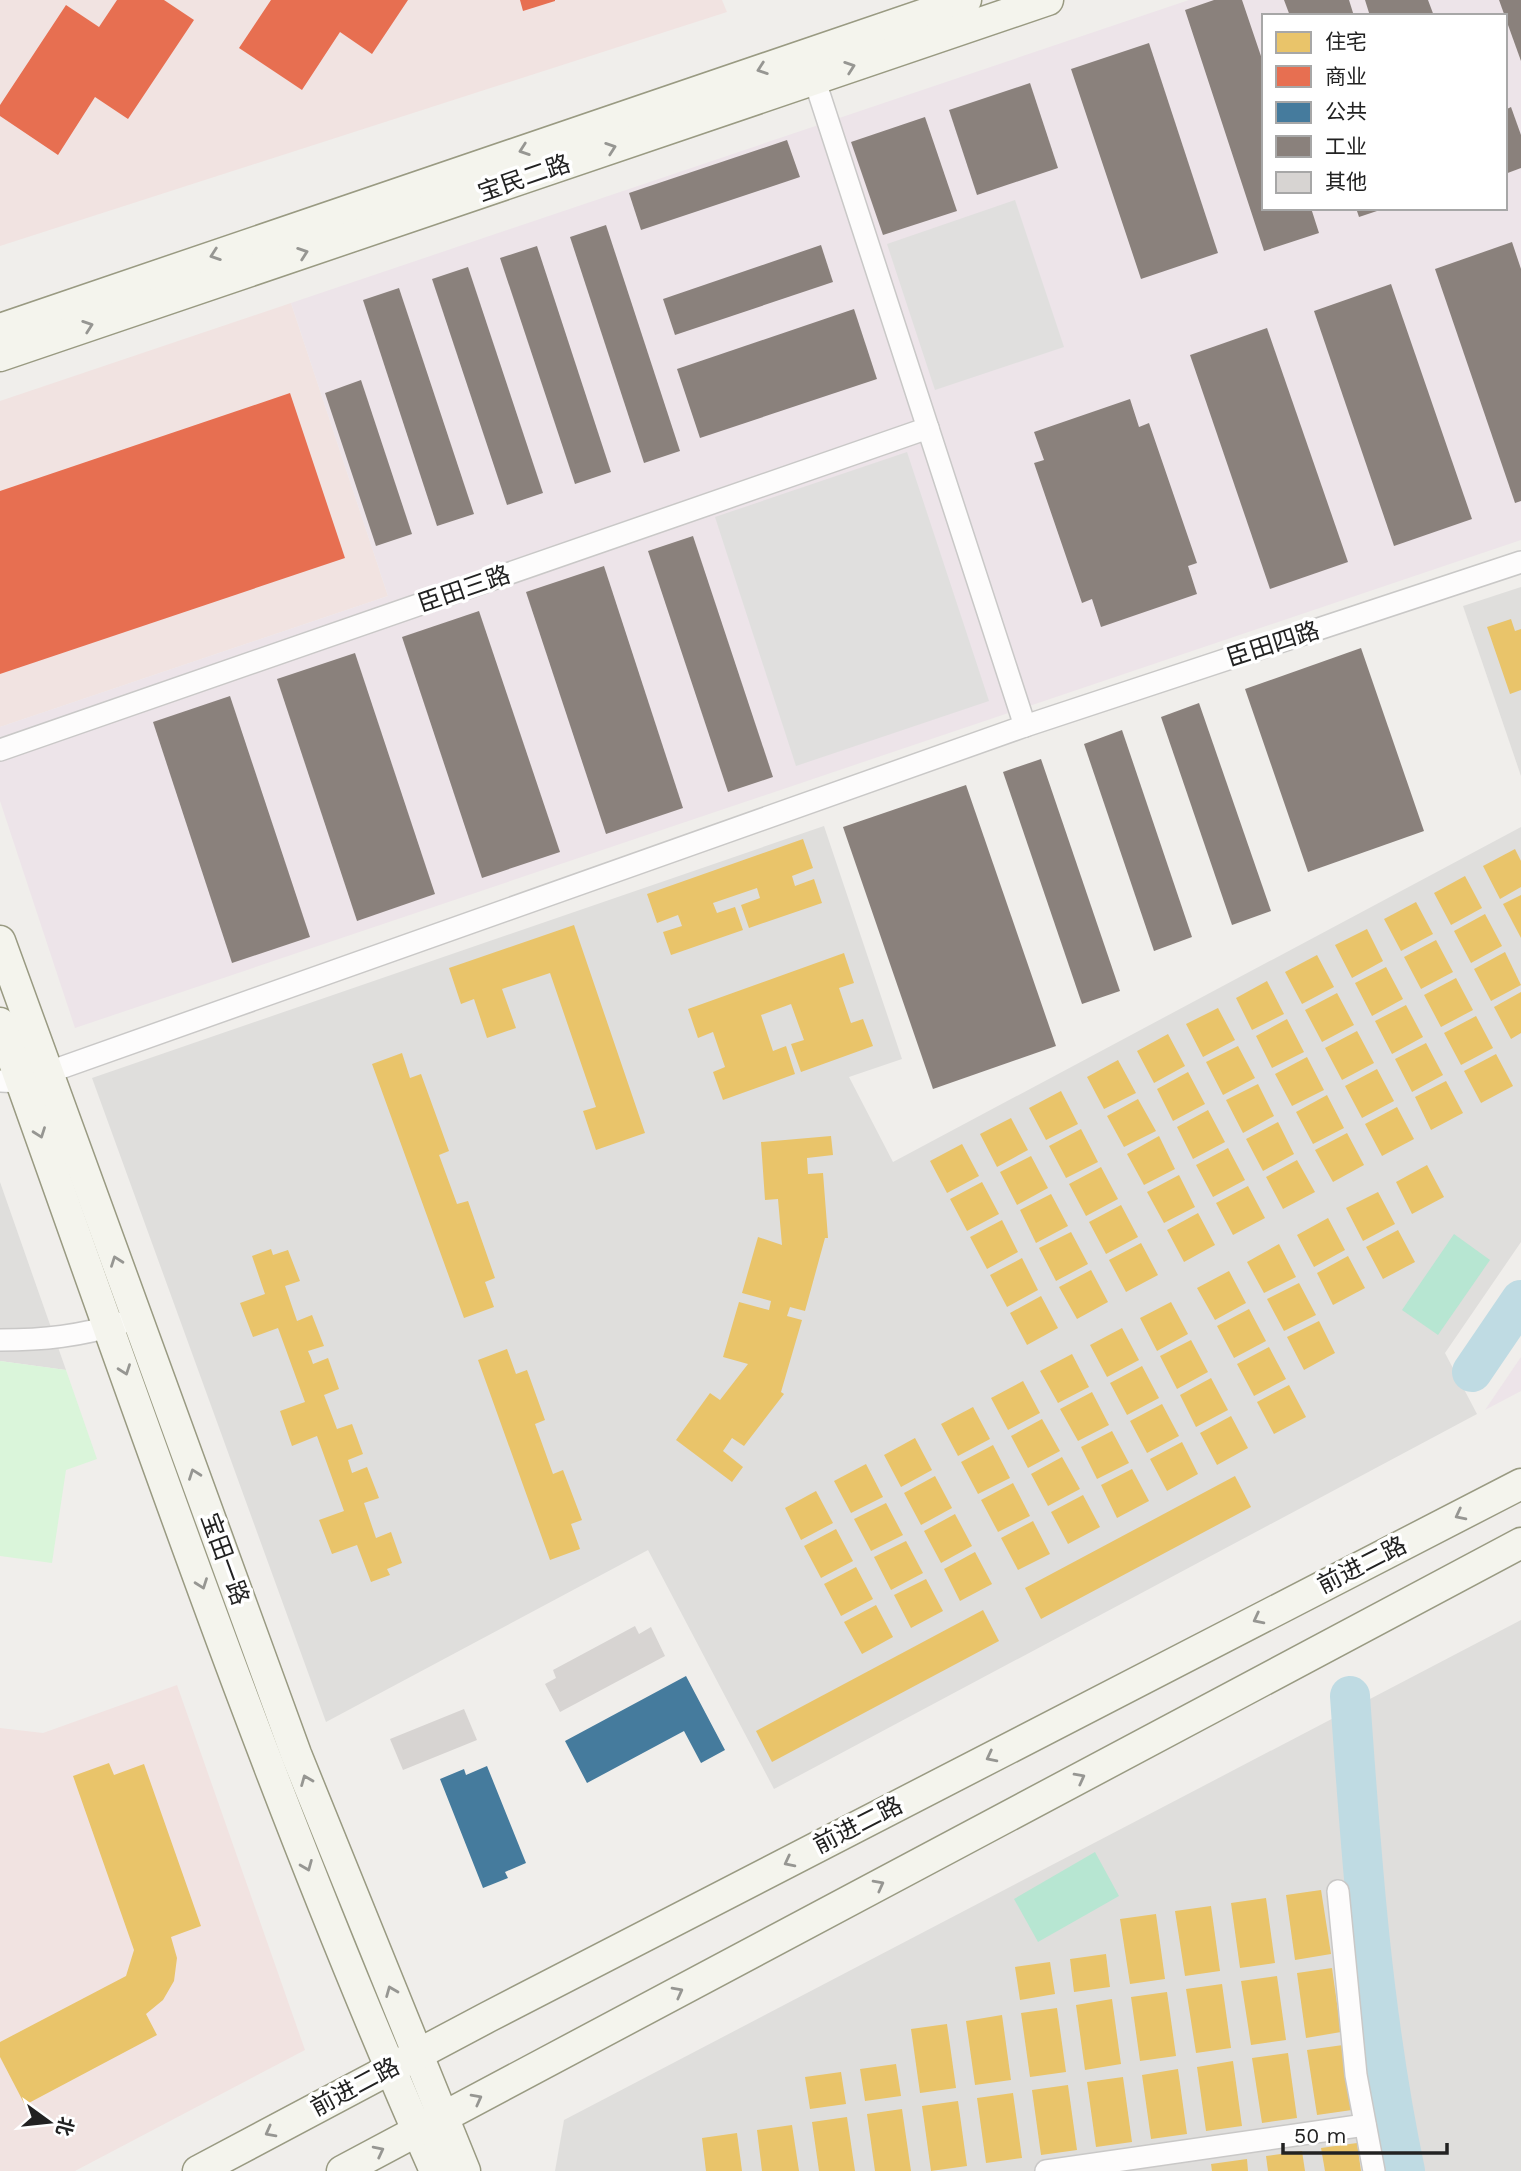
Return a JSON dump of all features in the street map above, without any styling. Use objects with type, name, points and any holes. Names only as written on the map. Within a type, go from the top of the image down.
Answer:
[{"type":"main road","name":"宝民二路","points":[[810,67],[966,0]]},
{"type":"main road","name":"宝民二路","points":[[0,356],[39,329],[810,67],[1048,0]]},
{"type":"main road","name":"宝民二路","points":[[0,328],[39,329]]},
{"type":"main road","name":"宝田一路","points":[[0,942],[23,1079]]},
{"type":"main road","name":"宝田一路","points":[[0,1023],[417,2054],[430,2124],[435,2171]]},
{"type":"main road","name":"宝田一路","points":[[123,1322],[266,1763],[390,2068],[465,2171]]},
{"type":"main road","name":"前进二路","points":[[198,2171],[390,2068],[1521,1483]]},
{"type":"main road","points":[[342,2171],[1521,1543]]},
{"type":"street","points":[[810,67],[1025,726]]},
{"type":"street","name":"臣田三路","points":[[0,750],[928,428]]},
{"type":"street","name":"臣田四路","points":[[23,1079],[1025,726],[1521,562]]},
{"type":"street","points":[[0,1340],[45,1340],[79,1336],[123,1322]]},
{"type":"street","points":[[1338,1891],[1356,2075],[1374,2171]]},
{"type":"street","points":[[1046,2171],[1365,2125]]},
{"type":"shaded area","points":[[0,0],[722,0],[727,12],[0,246]]},
{"type":"shaded area","points":[[1189,0],[1521,0],[1521,540],[75,1028],[0,801],[0,727],[388,596],[291,303]]},
{"type":"shaded area","points":[[1015,200],[1064,347],[935,390],[887,244]]},
{"type":"shaded area","points":[[291,303],[388,596],[0,727],[0,401]]},
{"type":"shaded area","points":[[907,452],[989,701],[796,766],[715,517]]},
{"type":"shaded area","points":[[1521,587],[1521,776],[1463,606]]},
{"type":"shaded area","points":[[824,826],[902,1059],[849,1077],[893,1162],[1521,827],[1521,1242],[1445,1353],[1477,1414],[774,1789],[648,1550],[326,1722],[92,1078]]},
{"type":"shaded area","points":[[0,1182],[35,1282],[66,1370],[0,1361]]},
{"type":"shaded area","points":[[1521,1357],[1521,1391],[1485,1410]]},
{"type":"shaded area","points":[[1521,1620],[1521,2171],[555,2171],[564,2120]]},
{"type":"shaded area","points":[[177,1685],[305,2050],[75,2171],[0,2171],[0,1728],[43,1733]]},
{"type":"green space","points":[[1454,1234],[1490,1260],[1438,1335],[1402,1310]]},
{"type":"green space","points":[[0,1361],[66,1370],[97,1459],[66,1470],[52,1563],[0,1556]]},
{"type":"green space","points":[[1095,1852],[1119,1896],[1038,1942],[1014,1899]]},
{"type":"building: 住宅","points":[[1511,619],[1515,631],[1521,629],[1521,690],[1510,694],[1487,627]]},
{"type":"building: 住宅","points":[[803,839],[813,868],[792,876],[795,886],[814,879],[822,903],[749,928],[741,905],[760,898],[757,888],[713,903],[717,913],[735,907],[743,930],[671,955],[663,932],[682,926],[678,915],[657,923],[647,894]]},
{"type":"building: 住宅","points":[[1515,849],[1521,861],[1521,887],[1500,899],[1483,866]]},
{"type":"building: 住宅","points":[[1465,876],[1482,908],[1451,925],[1434,893]]},
{"type":"building: 住宅","points":[[1521,895],[1521,938],[1503,904]]},
{"type":"building: 住宅","points":[[1416,902],[1433,934],[1401,951],[1384,919]]},
{"type":"building: 住宅","points":[[1485,914],[1502,946],[1471,963],[1454,931]]},
{"type":"building: 住宅","points":[[574,925],[645,1133],[596,1150],[583,1111],[596,1107],[550,973],[502,989],[516,1028],[487,1038],[474,999],[461,1004],[449,968]]},
{"type":"building: 住宅","points":[[1367,929],[1383,961],[1352,978],[1335,945]]},
{"type":"building: 住宅","points":[[1436,940],[1453,972],[1421,989],[1404,957]]},
{"type":"building: 住宅","points":[[1505,952],[1521,985],[1491,1001],[1474,969]]},
{"type":"building: 住宅","points":[[844,953],[854,983],[839,988],[851,1023],[863,1019],[873,1046],[801,1072],[791,1044],[804,1040],[791,1004],[761,1015],[773,1051],[786,1046],[795,1074],[723,1100],[713,1072],[725,1067],[713,1032],[698,1038],[688,1009]]},
{"type":"building: 住宅","points":[[1317,955],[1334,987],[1302,1004],[1285,972]]},
{"type":"building: 住宅","points":[[1386,967],[1403,999],[1372,1016],[1355,983]]},
{"type":"building: 住宅","points":[[1456,978],[1473,1010],[1441,1027],[1424,995]]},
{"type":"building: 住宅","points":[[1267,981],[1284,1014],[1252,1030],[1236,998]]},
{"type":"building: 住宅","points":[[1521,992],[1521,1033],[1511,1039],[1494,1007]]},
{"type":"building: 住宅","points":[[1337,993],[1354,1025],[1322,1042],[1305,1010]]},
{"type":"building: 住宅","points":[[1406,1005],[1423,1037],[1392,1054],[1375,1021]]},
{"type":"building: 住宅","points":[[1218,1008],[1235,1040],[1203,1057],[1186,1024]]},
{"type":"building: 住宅","points":[[1476,1016],[1493,1048],[1461,1065],[1444,1033]]},
{"type":"building: 住宅","points":[[1287,1019],[1304,1052],[1272,1068],[1256,1036]]},
{"type":"building: 住宅","points":[[1357,1031],[1374,1063],[1342,1080],[1325,1048]]},
{"type":"building: 住宅","points":[[1168,1034],[1185,1066],[1154,1083],[1137,1051]]},
{"type":"building: 住宅","points":[[1426,1043],[1443,1075],[1412,1092],[1395,1059]]},
{"type":"building: 住宅","points":[[1238,1046],[1255,1078],[1223,1095],[1206,1062]]},
{"type":"building: 住宅","points":[[402,1053],[410,1078],[421,1074],[449,1151],[439,1155],[457,1204],[468,1201],[495,1278],[485,1282],[494,1307],[464,1318],[372,1064]]},
{"type":"building: 住宅","points":[[1496,1054],[1513,1086],[1481,1103],[1464,1071]]},
{"type":"building: 住宅","points":[[1307,1057],[1324,1090],[1292,1106],[1275,1074]]},
{"type":"building: 住宅","points":[[1118,1060],[1136,1093],[1104,1109],[1087,1077]]},
{"type":"building: 住宅","points":[[1377,1069],[1394,1101],[1362,1118],[1345,1086]]},
{"type":"building: 住宅","points":[[1188,1072],[1205,1104],[1173,1121],[1157,1089]]},
{"type":"building: 住宅","points":[[1446,1081],[1463,1113],[1431,1130],[1415,1097]]},
{"type":"building: 住宅","points":[[1258,1084],[1274,1116],[1243,1133],[1226,1100]]},
{"type":"building: 住宅","points":[[1061,1091],[1078,1124],[1046,1140],[1029,1108]]},
{"type":"building: 住宅","points":[[1327,1095],[1344,1128],[1313,1144],[1296,1112]]},
{"type":"building: 住宅","points":[[1138,1099],[1156,1131],[1124,1147],[1107,1116]]},
{"type":"building: 住宅","points":[[1397,1107],[1414,1139],[1382,1156],[1365,1124]]},
{"type":"building: 住宅","points":[[1208,1110],[1225,1142],[1193,1159],[1177,1127]]},
{"type":"building: 住宅","points":[[1011,1118],[1028,1150],[997,1167],[980,1134]]},
{"type":"building: 住宅","points":[[1278,1122],[1294,1154],[1263,1171],[1246,1139]]},
{"type":"building: 住宅","points":[[1081,1129],[1098,1162],[1066,1178],[1049,1146]]},
{"type":"building: 住宅","points":[[1347,1133],[1364,1165],[1333,1182],[1315,1150]]},
{"type":"building: 住宅","points":[[831,1136],[833,1155],[807,1158],[808,1174],[823,1173],[828,1238],[825,1238],[805,1311],[790,1307],[787,1316],[802,1320],[781,1392],[784,1394],[744,1446],[732,1438],[723,1451],[743,1467],[732,1482],[676,1440],[710,1393],[720,1400],[748,1364],[723,1357],[739,1302],[769,1310],[771,1301],[742,1293],[758,1237],[782,1245],[778,1199],[765,1200],[761,1142]]},
{"type":"building: 住宅","points":[[1159,1136],[1175,1169],[1144,1185],[1127,1154]]},
{"type":"building: 住宅","points":[[962,1144],[979,1176],[947,1193],[930,1161]]},
{"type":"building: 住宅","points":[[1228,1148],[1245,1180],[1213,1197],[1196,1165]]},
{"type":"building: 住宅","points":[[1031,1156],[1048,1188],[1017,1205],[1000,1172]]},
{"type":"building: 住宅","points":[[1297,1160],[1315,1192],[1283,1209],[1266,1177]]},
{"type":"building: 住宅","points":[[1427,1165],[1444,1197],[1412,1214],[1396,1182]]},
{"type":"building: 住宅","points":[[1101,1167],[1118,1199],[1086,1216],[1069,1184]]},
{"type":"building: 住宅","points":[[1179,1175],[1195,1207],[1164,1223],[1147,1192]]},
{"type":"building: 住宅","points":[[982,1182],[999,1214],[967,1231],[950,1199]]},
{"type":"building: 住宅","points":[[1248,1186],[1265,1218],[1233,1235],[1216,1203]]},
{"type":"building: 住宅","points":[[1378,1192],[1395,1224],[1363,1241],[1346,1208]]},
{"type":"building: 住宅","points":[[1051,1194],[1068,1226],[1036,1243],[1020,1210]]},
{"type":"building: 住宅","points":[[1121,1205],[1138,1237],[1106,1254],[1089,1222]]},
{"type":"building: 住宅","points":[[1198,1213],[1215,1245],[1184,1262],[1167,1230]]},
{"type":"building: 住宅","points":[[1328,1218],[1345,1250],[1314,1267],[1297,1235]]},
{"type":"building: 住宅","points":[[1002,1220],[1018,1252],[987,1269],[970,1237]]},
{"type":"building: 住宅","points":[[1398,1230],[1415,1262],[1383,1279],[1366,1247]]},
{"type":"building: 住宅","points":[[1071,1232],[1088,1264],[1056,1281],[1039,1248]]},
{"type":"building: 住宅","points":[[1141,1243],[1158,1275],[1126,1292],[1109,1260]]},
{"type":"building: 住宅","points":[[1279,1244],[1296,1277],[1264,1293],[1247,1262]]},
{"type":"building: 住宅","points":[[271,1249],[273,1255],[288,1250],[300,1281],[285,1286],[297,1321],[312,1315],[324,1346],[308,1351],[313,1364],[328,1358],[339,1389],[324,1395],[337,1429],[352,1424],[363,1454],[348,1460],[352,1473],[367,1467],[379,1498],[364,1503],[376,1538],[391,1532],[402,1563],[387,1569],[390,1575],[371,1582],[357,1545],[332,1554],[319,1520],[344,1511],[317,1436],[292,1446],[280,1411],[305,1402],[278,1328],[253,1337],[240,1303],[265,1294],[252,1256]]},
{"type":"building: 住宅","points":[[1348,1256],[1365,1288],[1333,1305],[1317,1273]]},
{"type":"building: 住宅","points":[[1022,1258],[1038,1290],[1007,1307],[990,1275]]},
{"type":"building: 住宅","points":[[1091,1270],[1108,1302],[1077,1319],[1059,1287]]},
{"type":"building: 住宅","points":[[1229,1271],[1246,1303],[1215,1320],[1197,1288]]},
{"type":"building: 住宅","points":[[1299,1283],[1316,1315],[1284,1331],[1267,1299]]},
{"type":"building: 住宅","points":[[1041,1296],[1058,1328],[1027,1345],[1010,1313]]},
{"type":"building: 住宅","points":[[1171,1302],[1188,1334],[1157,1351],[1140,1318]]},
{"type":"building: 住宅","points":[[1249,1309],[1266,1341],[1234,1358],[1217,1326]]},
{"type":"building: 住宅","points":[[1319,1321],[1335,1353],[1304,1370],[1287,1337]]},
{"type":"building: 住宅","points":[[1122,1328],[1139,1360],[1107,1377],[1090,1345]]},
{"type":"building: 住宅","points":[[1191,1340],[1208,1372],[1177,1389],[1160,1356]]},
{"type":"building: 住宅","points":[[1269,1347],[1286,1379],[1254,1396],[1237,1364]]},
{"type":"building: 住宅","points":[[507,1349],[516,1374],[527,1370],[545,1420],[535,1424],[553,1474],[563,1470],[582,1520],[571,1524],[580,1549],[550,1560],[478,1360]]},
{"type":"building: 住宅","points":[[1072,1354],[1089,1387],[1058,1403],[1040,1371]]},
{"type":"building: 住宅","points":[[1142,1366],[1159,1398],[1127,1415],[1110,1383]]},
{"type":"building: 住宅","points":[[1211,1378],[1228,1410],[1196,1427],[1180,1395]]},
{"type":"building: 住宅","points":[[1023,1381],[1040,1413],[1008,1430],[991,1398]]},
{"type":"building: 住宅","points":[[1289,1385],[1306,1417],[1274,1434],[1257,1402]]},
{"type":"building: 住宅","points":[[1092,1392],[1109,1425],[1078,1441],[1060,1409]]},
{"type":"building: 住宅","points":[[1162,1404],[1179,1436],[1147,1453],[1130,1421]]},
{"type":"building: 住宅","points":[[973,1407],[990,1439],[958,1456],[941,1424]]},
{"type":"building: 住宅","points":[[1231,1416],[1248,1448],[1217,1465],[1200,1433]]},
{"type":"building: 住宅","points":[[1042,1419],[1060,1451],[1028,1468],[1011,1436]]},
{"type":"building: 住宅","points":[[1112,1431],[1129,1463],[1097,1479],[1081,1447]]},
{"type":"building: 住宅","points":[[915,1438],[932,1470],[901,1487],[884,1455]]},
{"type":"building: 住宅","points":[[1182,1442],[1198,1474],[1167,1491],[1150,1459]]},
{"type":"building: 住宅","points":[[993,1445],[1010,1478],[978,1494],[961,1462]]},
{"type":"building: 住宅","points":[[1062,1457],[1080,1489],[1048,1506],[1031,1474]]},
{"type":"building: 住宅","points":[[866,1464],[883,1497],[851,1513],[834,1481]]},
{"type":"building: 住宅","points":[[1132,1469],[1149,1501],[1117,1518],[1101,1485]]},
{"type":"building: 住宅","points":[[935,1476],[952,1508],[921,1525],[904,1493]]},
{"type":"building: 住宅","points":[[1235,1476],[1251,1507],[1041,1619],[1025,1588]]},
{"type":"building: 住宅","points":[[1013,1483],[1030,1516],[998,1532],[981,1500]]},
{"type":"building: 住宅","points":[[816,1491],[833,1523],[801,1540],[785,1508]]},
{"type":"building: 住宅","points":[[1083,1495],[1100,1527],[1068,1544],[1051,1512]]},
{"type":"building: 住宅","points":[[886,1503],[903,1535],[871,1551],[854,1519]]},
{"type":"building: 住宅","points":[[955,1514],[972,1546],[941,1563],[924,1531]]},
{"type":"building: 住宅","points":[[1033,1521],[1050,1554],[1018,1570],[1001,1538]]},
{"type":"building: 住宅","points":[[836,1529],[853,1561],[821,1578],[804,1546]]},
{"type":"building: 住宅","points":[[906,1541],[923,1573],[891,1590],[874,1557]]},
{"type":"building: 住宅","points":[[975,1552],[992,1584],[960,1601],[944,1569]]},
{"type":"building: 住宅","points":[[856,1567],[873,1599],[841,1616],[824,1584]]},
{"type":"building: 住宅","points":[[926,1579],[943,1611],[911,1628],[894,1595]]},
{"type":"building: 住宅","points":[[876,1605],[893,1637],[862,1654],[844,1622]]},
{"type":"building: 住宅","points":[[983,1610],[999,1641],[772,1762],[756,1731]]},
{"type":"building: 住宅","points":[[109,1763],[114,1775],[144,1764],[201,1926],[171,1937],[177,1958],[174,1981],[163,2000],[146,2014],[157,2035],[25,2105],[0,2057],[0,2042],[126,1976],[134,1950],[73,1776]]},
{"type":"building: 住宅","points":[[1321,1890],[1331,1954],[1295,1960],[1286,1895]]},
{"type":"building: 住宅","points":[[1266,1898],[1275,1963],[1240,1968],[1231,1903]]},
{"type":"building: 住宅","points":[[1211,1906],[1220,1971],[1185,1976],[1175,1911]]},
{"type":"building: 住宅","points":[[1156,1914],[1165,1979],[1130,1984],[1120,1919]]},
{"type":"building: 住宅","points":[[1106,1954],[1110,1987],[1074,1992],[1070,1959]]},
{"type":"building: 住宅","points":[[1050,1962],[1055,1994],[1020,2000],[1015,1967]]},
{"type":"building: 住宅","points":[[1332,1968],[1341,2032],[1306,2038],[1297,1973]]},
{"type":"building: 住宅","points":[[1277,1976],[1286,2040],[1251,2045],[1241,1981]]},
{"type":"building: 住宅","points":[[1222,1984],[1231,2048],[1196,2053],[1186,1989]]},
{"type":"building: 住宅","points":[[1167,1992],[1176,2056],[1140,2061],[1131,1997]]},
{"type":"building: 住宅","points":[[1112,1999],[1121,2064],[1085,2070],[1076,2005]]},
{"type":"building: 住宅","points":[[1057,2008],[1066,2072],[1030,2077],[1021,2013]]},
{"type":"building: 住宅","points":[[1002,2015],[1011,2080],[975,2085],[966,2021]]},
{"type":"building: 住宅","points":[[947,2024],[956,2088],[920,2093],[911,2029]]},
{"type":"building: 住宅","points":[[1343,2045],[1352,2110],[1317,2115],[1307,2050]]},
{"type":"building: 住宅","points":[[1288,2053],[1297,2118],[1262,2123],[1252,2058]]},
{"type":"building: 住宅","points":[[1233,2061],[1242,2126],[1206,2131],[1197,2067]]},
{"type":"building: 住宅","points":[[896,2064],[901,2096],[865,2101],[860,2069]]},
{"type":"building: 住宅","points":[[1178,2069],[1187,2134],[1151,2139],[1142,2075]]},
{"type":"building: 住宅","points":[[841,2072],[846,2104],[810,2109],[805,2077]]},
{"type":"building: 住宅","points":[[1123,2077],[1132,2142],[1096,2147],[1087,2082]]},
{"type":"building: 住宅","points":[[1068,2085],[1077,2150],[1041,2155],[1032,2090]]},
{"type":"building: 住宅","points":[[1013,2093],[1022,2158],[986,2163],[977,2098]]},
{"type":"building: 住宅","points":[[958,2101],[967,2166],[931,2171],[922,2106]]},
{"type":"building: 住宅","points":[[902,2109],[911,2171],[875,2171],[867,2114]]},
{"type":"building: 住宅","points":[[847,2117],[855,2171],[819,2171],[812,2122]]},
{"type":"building: 住宅","points":[[792,2125],[799,2171],[762,2171],[757,2130]]},
{"type":"building: 住宅","points":[[737,2133],[742,2171],[706,2171],[702,2138]]},
{"type":"building: 住宅","points":[[1357,2143],[1361,2171],[1325,2171],[1321,2148]]},
{"type":"building: 住宅","points":[[1302,2151],[1305,2171],[1268,2171],[1266,2156]]},
{"type":"building: 住宅","points":[[1247,2159],[1248,2171],[1212,2171],[1211,2164]]},
{"type":"building: 商业","points":[[117,0],[164,0],[194,20],[128,119],[95,97],[58,155],[0,116],[0,105],[66,5],[99,27]]},
{"type":"building: 商业","points":[[271,0],[408,0],[372,54],[340,32],[302,90],[239,48]]},
{"type":"building: 商业","points":[[520,0],[555,0],[555,1],[523,11]]},
{"type":"building: 商业","points":[[290,393],[345,558],[0,674],[0,491]]},
{"type":"building: 公共","points":[[686,1676],[725,1750],[701,1763],[684,1731],[587,1783],[565,1741]]},
{"type":"building: 公共","points":[[487,1766],[526,1863],[505,1872],[508,1878],[483,1888],[440,1779],[464,1769],[466,1775]]},
{"type":"building: 工业","points":[[1214,0],[1242,0],[1262,59],[1262,210],[1312,210],[1319,233],[1264,251],[1185,10]]},
{"type":"building: 工业","points":[[1284,0],[1349,0],[1353,14],[1289,14]]},
{"type":"building: 工业","points":[[1365,0],[1428,0],[1433,14],[1369,14]]},
{"type":"building: 工业","points":[[1499,0],[1521,0],[1521,61],[1507,22],[1507,14],[1504,14]]},
{"type":"building: 工业","points":[[1149,43],[1218,253],[1141,279],[1071,69]]},
{"type":"building: 工业","points":[[1030,83],[1058,168],[977,195],[949,110]]},
{"type":"building: 工业","points":[[1511,107],[1521,135],[1521,168],[1507,173],[1507,109]]},
{"type":"building: 工业","points":[[925,117],[957,211],[883,235],[851,142]]},
{"type":"building: 工业","points":[[787,140],[800,177],[641,230],[629,193]]},
{"type":"building: 工业","points":[[1357,210],[1380,210],[1359,217]]},
{"type":"building: 工业","points":[[606,225],[680,451],[644,463],[570,237]]},
{"type":"building: 工业","points":[[1512,242],[1521,269],[1521,501],[1515,503],[1435,269]]},
{"type":"building: 工业","points":[[821,245],[833,282],[675,335],[663,299]]},
{"type":"building: 工业","points":[[537,246],[611,472],[575,484],[500,258]]},
{"type":"building: 工业","points":[[468,267],[543,493],[507,505],[432,279]]},
{"type":"building: 工业","points":[[1391,284],[1472,519],[1394,546],[1314,311]]},
{"type":"building: 工业","points":[[399,288],[474,514],[437,526],[363,300]]},
{"type":"building: 工业","points":[[854,309],[877,379],[700,438],[677,369]]},
{"type":"building: 工业","points":[[1267,328],[1348,562],[1270,589],[1190,355]]},
{"type":"building: 工业","points":[[361,380],[412,534],[376,546],[325,393]]},
{"type":"building: 工业","points":[[1130,399],[1139,427],[1149,423],[1197,563],[1188,566],[1197,594],[1101,627],[1092,599],[1082,603],[1034,463],[1044,460],[1034,432]]},
{"type":"building: 工业","points":[[693,536],[773,777],[728,792],[648,551]]},
{"type":"building: 工业","points":[[604,566],[683,808],[606,834],[526,592]]},
{"type":"building: 工业","points":[[479,611],[560,852],[482,878],[402,637]]},
{"type":"building: 工业","points":[[1361,648],[1424,831],[1308,872],[1245,689]]},
{"type":"building: 工业","points":[[355,653],[435,894],[357,921],[277,679]]},
{"type":"building: 工业","points":[[230,696],[310,937],[232,963],[153,722]]},
{"type":"building: 工业","points":[[1199,703],[1271,911],[1232,925],[1161,717]]},
{"type":"building: 工业","points":[[1122,730],[1192,937],[1154,951],[1084,744]]},
{"type":"building: 工业","points":[[1041,759],[1120,991],[1082,1004],[1003,772]]},
{"type":"building: 工业","points":[[966,785],[1056,1046],[933,1089],[843,827]]},
{"type":"building: 其他","points":[[635,1626],[639,1634],[651,1627],[665,1656],[560,1712],[545,1684],[556,1678],[553,1670]]},
{"type":"building: 其他","points":[[464,1709],[477,1740],[403,1770],[390,1739]]},
{"type":"waterway","points":[[1472,1372],[1521,1300]]},
{"type":"waterway","points":[[1350,1696],[1376,1994],[1405,2171]]}]
